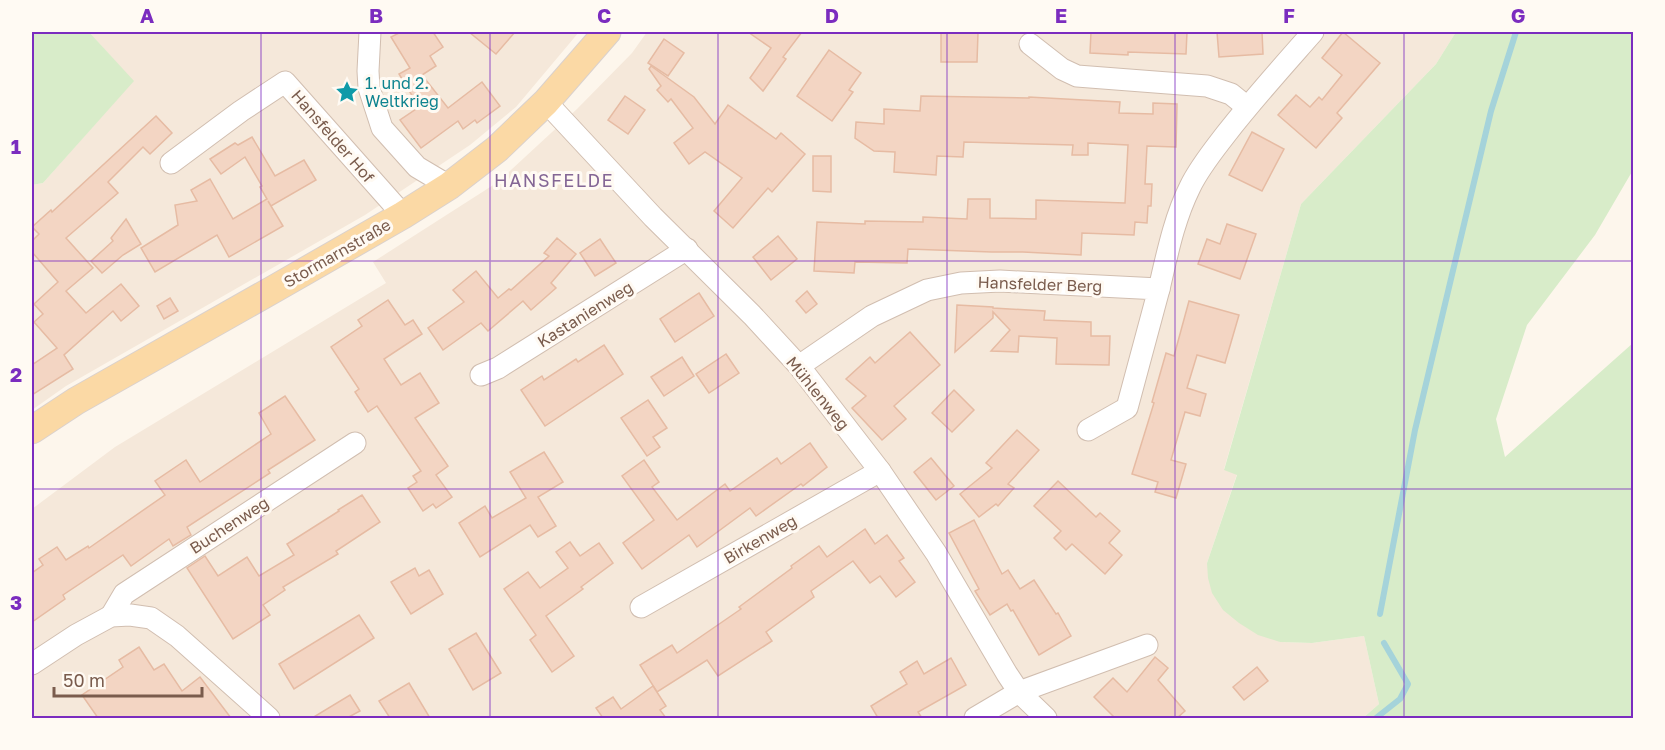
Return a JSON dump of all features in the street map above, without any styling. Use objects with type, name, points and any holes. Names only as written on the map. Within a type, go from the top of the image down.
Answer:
[{"type":"main road","name":"Stormarnstraße","points":[[32,430],[76,400],[403,215],[449,186],[497,149],[546,102],[607,32]]},
{"type":"street","points":[[370,32],[369,88],[382,128],[417,167],[449,186]]},
{"type":"street","points":[[1088,430],[1127,408],[1170,242],[1189,188],[1204,163],[1247,107],[1313,32]]},
{"type":"street","points":[[1030,44],[1062,69],[1077,76],[1207,86],[1231,94],[1247,107]]},
{"type":"street","name":"Hansfelder Hof","points":[[171,163],[241,111],[285,82],[403,215]]},
{"type":"street","name":"Mühlenweg","points":[[546,102],[645,208],[752,315],[799,366],[880,471],[936,553],[1007,675],[1019,692],[1046,718]]},
{"type":"street","name":"Kastanienweg","points":[[481,375],[498,368],[687,249]]},
{"type":"street","name":"Hansfelder Berg","points":[[799,366],[872,316],[927,290],[961,282],[1000,281],[1159,289]]},
{"type":"street","name":"Buchenweg","points":[[111,616],[124,594],[355,443]]},
{"type":"street","name":"Birkenweg","points":[[641,607],[880,471]]},
{"type":"street","name":"Buchenweg","points":[[32,664],[76,635],[111,616],[130,615],[151,618],[177,636],[269,718]]},
{"type":"street","points":[[975,718],[1019,692],[1147,645]]},
{"type":"shaded area","points":[[89,32],[579,32],[516,107],[470,145],[365,215],[66,386],[32,410],[32,185],[43,183],[133,81]]},
{"type":"shaded area","points":[[647,32],[1456,32],[1436,64],[1301,204],[1224,469],[1237,474],[1207,563],[1280,642],[1312,643],[1364,636],[1379,704],[1363,718],[32,718],[32,509],[115,447],[386,283],[373,262],[498,182],[577,109],[632,53]]},
{"type":"green space","points":[[32,32],[89,32],[134,81],[43,183],[32,185]]},
{"type":"green space","points":[[1456,32],[1633,32],[1633,170],[1595,235],[1527,325],[1496,419],[1505,457],[1633,343],[1633,718],[1363,718],[1379,704],[1364,636],[1312,643],[1280,642],[1258,635],[1223,610],[1212,593],[1208,578],[1207,563],[1237,475],[1224,470],[1301,204],[1436,64]]},
{"type":"building","points":[[401,32],[433,32],[443,47],[430,56],[436,66],[422,75],[448,108],[482,82],[500,106],[477,123],[475,120],[463,129],[458,121],[421,148],[400,120],[419,107],[399,74],[410,68],[391,37]]},
{"type":"building","points":[[469,32],[515,32],[496,54]]},
{"type":"building","points":[[748,32],[802,32],[783,57],[786,59],[763,91],[750,78],[771,48]]},
{"type":"building","points":[[941,32],[978,33],[977,62],[941,62]]},
{"type":"building","points":[[1091,32],[1187,32],[1186,54],[1090,53]]},
{"type":"building","points":[[1217,32],[1262,32],[1263,54],[1219,57]]},
{"type":"building","points":[[1343,32],[1380,63],[1337,113],[1342,118],[1316,148],[1278,115],[1296,95],[1310,107],[1319,97],[1322,100],[1342,75],[1322,58]]},
{"type":"building","points":[[664,39],[684,53],[668,76],[648,63]]},
{"type":"building","points":[[829,50],[861,73],[849,90],[853,92],[832,121],[797,96]]},
{"type":"building","points":[[651,66],[694,97],[715,124],[728,105],[776,139],[781,133],[805,154],[772,192],[768,188],[733,228],[714,211],[742,178],[705,152],[689,164],[674,143],[693,128],[671,99],[668,102],[657,90],[661,86],[649,69]]},
{"type":"building","points":[[625,96],[645,110],[628,134],[608,120]]},
{"type":"building","points":[[921,96],[1029,97],[1120,102],[1119,113],[1153,114],[1153,103],[1177,104],[1176,147],[1147,146],[1145,184],[1152,184],[1151,206],[1148,206],[1147,223],[1135,222],[1134,235],[1082,233],[1081,255],[908,249],[907,263],[855,262],[854,273],[814,271],[817,222],[865,224],[865,221],[923,222],[923,217],[967,219],[968,199],[990,199],[990,218],[1036,219],[1036,200],[1125,203],[1128,145],[1088,143],[1088,155],[1072,155],[1073,145],[964,142],[963,157],[937,156],[936,175],[894,172],[895,152],[874,151],[855,138],[856,122],[884,124],[884,109],[920,111]]},
{"type":"building","points":[[156,116],[172,133],[150,154],[143,147],[108,182],[118,193],[66,238],[93,268],[66,291],[86,313],[121,284],[139,306],[121,321],[113,311],[64,355],[73,369],[32,395],[32,365],[57,348],[34,322],[43,314],[34,304],[58,282],[32,252],[32,241],[39,234],[32,227],[51,210],[52,212]]},
{"type":"building","points":[[1252,132],[1284,149],[1262,191],[1229,175]]},
{"type":"building","points":[[252,137],[275,176],[304,160],[316,180],[271,206],[283,226],[229,257],[217,235],[155,272],[141,248],[178,225],[175,205],[197,201],[191,190],[210,179],[233,219],[267,199],[245,157],[221,174],[210,159],[235,143],[238,145]]},
{"type":"building","points":[[813,156],[831,156],[831,192],[813,191]]},
{"type":"building","points":[[126,219],[141,244],[123,255],[102,273],[91,261],[113,241],[111,238]]},
{"type":"building","points":[[1227,224],[1256,234],[1240,279],[1198,264],[1207,239],[1220,244]]},
{"type":"building","points":[[778,236],[797,259],[771,280],[753,257]]},
{"type":"building","points":[[557,238],[576,254],[551,283],[556,288],[531,310],[523,301],[488,331],[481,323],[443,350],[428,328],[464,302],[453,290],[476,271],[498,298],[509,289],[511,290],[549,256],[544,253]]},
{"type":"building","points":[[600,239],[616,263],[595,276],[580,253]]},
{"type":"building","points":[[807,291],[817,304],[806,313],[796,301]]},
{"type":"building","points":[[699,293],[714,316],[675,342],[660,319]]},
{"type":"building","points":[[170,298],[178,311],[164,319],[157,306]]},
{"type":"building","points":[[388,300],[405,325],[413,320],[422,334],[384,359],[401,385],[420,373],[439,403],[415,418],[448,466],[436,475],[452,497],[436,508],[433,504],[423,511],[408,488],[417,482],[413,476],[421,471],[377,406],[368,412],[355,392],[359,389],[331,347],[362,326],[358,320]]},
{"type":"building","points":[[1189,301],[1239,315],[1225,363],[1197,355],[1187,388],[1206,394],[1200,416],[1185,412],[1171,460],[1186,464],[1176,498],[1155,492],[1158,482],[1132,474],[1154,403],[1152,402],[1166,353],[1174,356]]},
{"type":"building","points":[[957,305],[1045,311],[1044,320],[1091,322],[1091,336],[1110,336],[1109,365],[1056,364],[1057,338],[1019,336],[1018,352],[991,351],[1010,330],[993,312],[993,318],[955,352]]},
{"type":"building","points":[[910,332],[940,365],[894,406],[906,419],[882,440],[852,408],[866,396],[846,379],[870,357],[875,363]]},
{"type":"building","points":[[604,345],[623,374],[545,426],[521,390],[542,376],[544,380],[576,359],[578,362]]},
{"type":"building","points":[[726,354],[739,373],[709,393],[696,374]]},
{"type":"building","points":[[682,357],[694,376],[664,396],[651,377]]},
{"type":"building","points":[[954,390],[974,410],[952,432],[932,413]]},
{"type":"building","points":[[285,396],[315,440],[268,470],[270,473],[187,527],[191,535],[173,546],[169,539],[131,566],[123,555],[63,595],[65,599],[32,622],[32,573],[43,565],[39,559],[57,547],[66,560],[88,546],[89,548],[165,495],[155,481],[186,460],[200,482],[271,434],[259,413]]},
{"type":"building","points":[[648,400],[667,428],[653,437],[660,447],[647,456],[621,418]]},
{"type":"building","points":[[1017,430],[1039,450],[1008,484],[1014,488],[998,506],[996,504],[979,517],[960,494],[992,468],[986,463]]},
{"type":"building","points":[[810,443],[827,467],[803,486],[801,484],[756,516],[750,508],[697,547],[689,535],[642,569],[623,543],[654,520],[622,476],[644,460],[659,482],[652,487],[677,520],[725,484],[730,491],[777,458],[781,464]]},
{"type":"building","points":[[544,452],[563,482],[538,497],[556,526],[538,537],[530,525],[480,557],[459,523],[485,506],[492,518],[526,498],[510,472]]},
{"type":"building","points":[[931,458],[954,486],[936,500],[914,472]]},
{"type":"building","points":[[1058,481],[1096,517],[1100,513],[1120,531],[1109,543],[1122,555],[1105,574],[1072,544],[1066,550],[1054,538],[1061,531],[1034,506]]},
{"type":"building","points":[[362,495],[380,522],[336,551],[338,554],[283,587],[285,590],[263,605],[270,615],[233,639],[187,568],[205,556],[218,576],[247,557],[259,576],[294,555],[287,544]]},
{"type":"building","points":[[974,520],[1002,574],[1008,570],[1020,589],[1034,580],[1056,614],[1058,613],[1071,636],[1039,655],[1013,610],[1011,611],[1007,604],[990,615],[975,591],[979,589],[949,533]]},
{"type":"building","points":[[865,529],[875,544],[887,535],[904,558],[899,561],[915,582],[896,597],[880,576],[870,583],[853,561],[811,591],[814,597],[766,632],[772,641],[718,676],[707,660],[657,692],[640,665],[672,645],[677,653],[741,609],[739,607],[819,546],[827,557]]},
{"type":"building","points":[[570,542],[580,556],[599,543],[613,563],[546,616],[574,656],[552,672],[530,640],[536,635],[504,589],[528,572],[540,588],[568,568],[556,552]]},
{"type":"building","points":[[415,568],[419,576],[429,570],[443,594],[411,614],[391,582]]},
{"type":"building","points":[[359,615],[374,638],[294,689],[279,664]]},
{"type":"building","points":[[476,633],[501,673],[473,690],[449,649]]},
{"type":"building","points":[[139,647],[154,670],[164,664],[182,691],[200,677],[231,718],[98,718],[82,695],[123,667],[119,660]]},
{"type":"building","points":[[1155,657],[1168,668],[1158,680],[1185,711],[1177,718],[1115,718],[1094,697],[1113,678],[1127,692]]},
{"type":"building","points":[[951,658],[966,685],[918,712],[922,718],[878,718],[871,706],[907,684],[900,672],[917,661],[924,674]]},
{"type":"building","points":[[1257,667],[1268,681],[1244,700],[1233,687]]},
{"type":"building","points":[[409,683],[430,718],[390,718],[379,701]]},
{"type":"building","points":[[653,686],[666,706],[660,710],[666,718],[603,718],[596,708],[613,697],[621,709]]},
{"type":"building","points":[[350,695],[360,711],[347,718],[312,718]]},
{"type":"waterway","points":[[1380,614],[1415,430],[1491,111],[1516,32]]},
{"type":"waterway","points":[[1376,718],[1400,699],[1408,684],[1384,643]]},
{"type":"place","name":"1. und 2. Weltkrieg","points":[[347,92]]},
{"type":"district","name":"HANSFELDE","points":[[554,180]]}]
